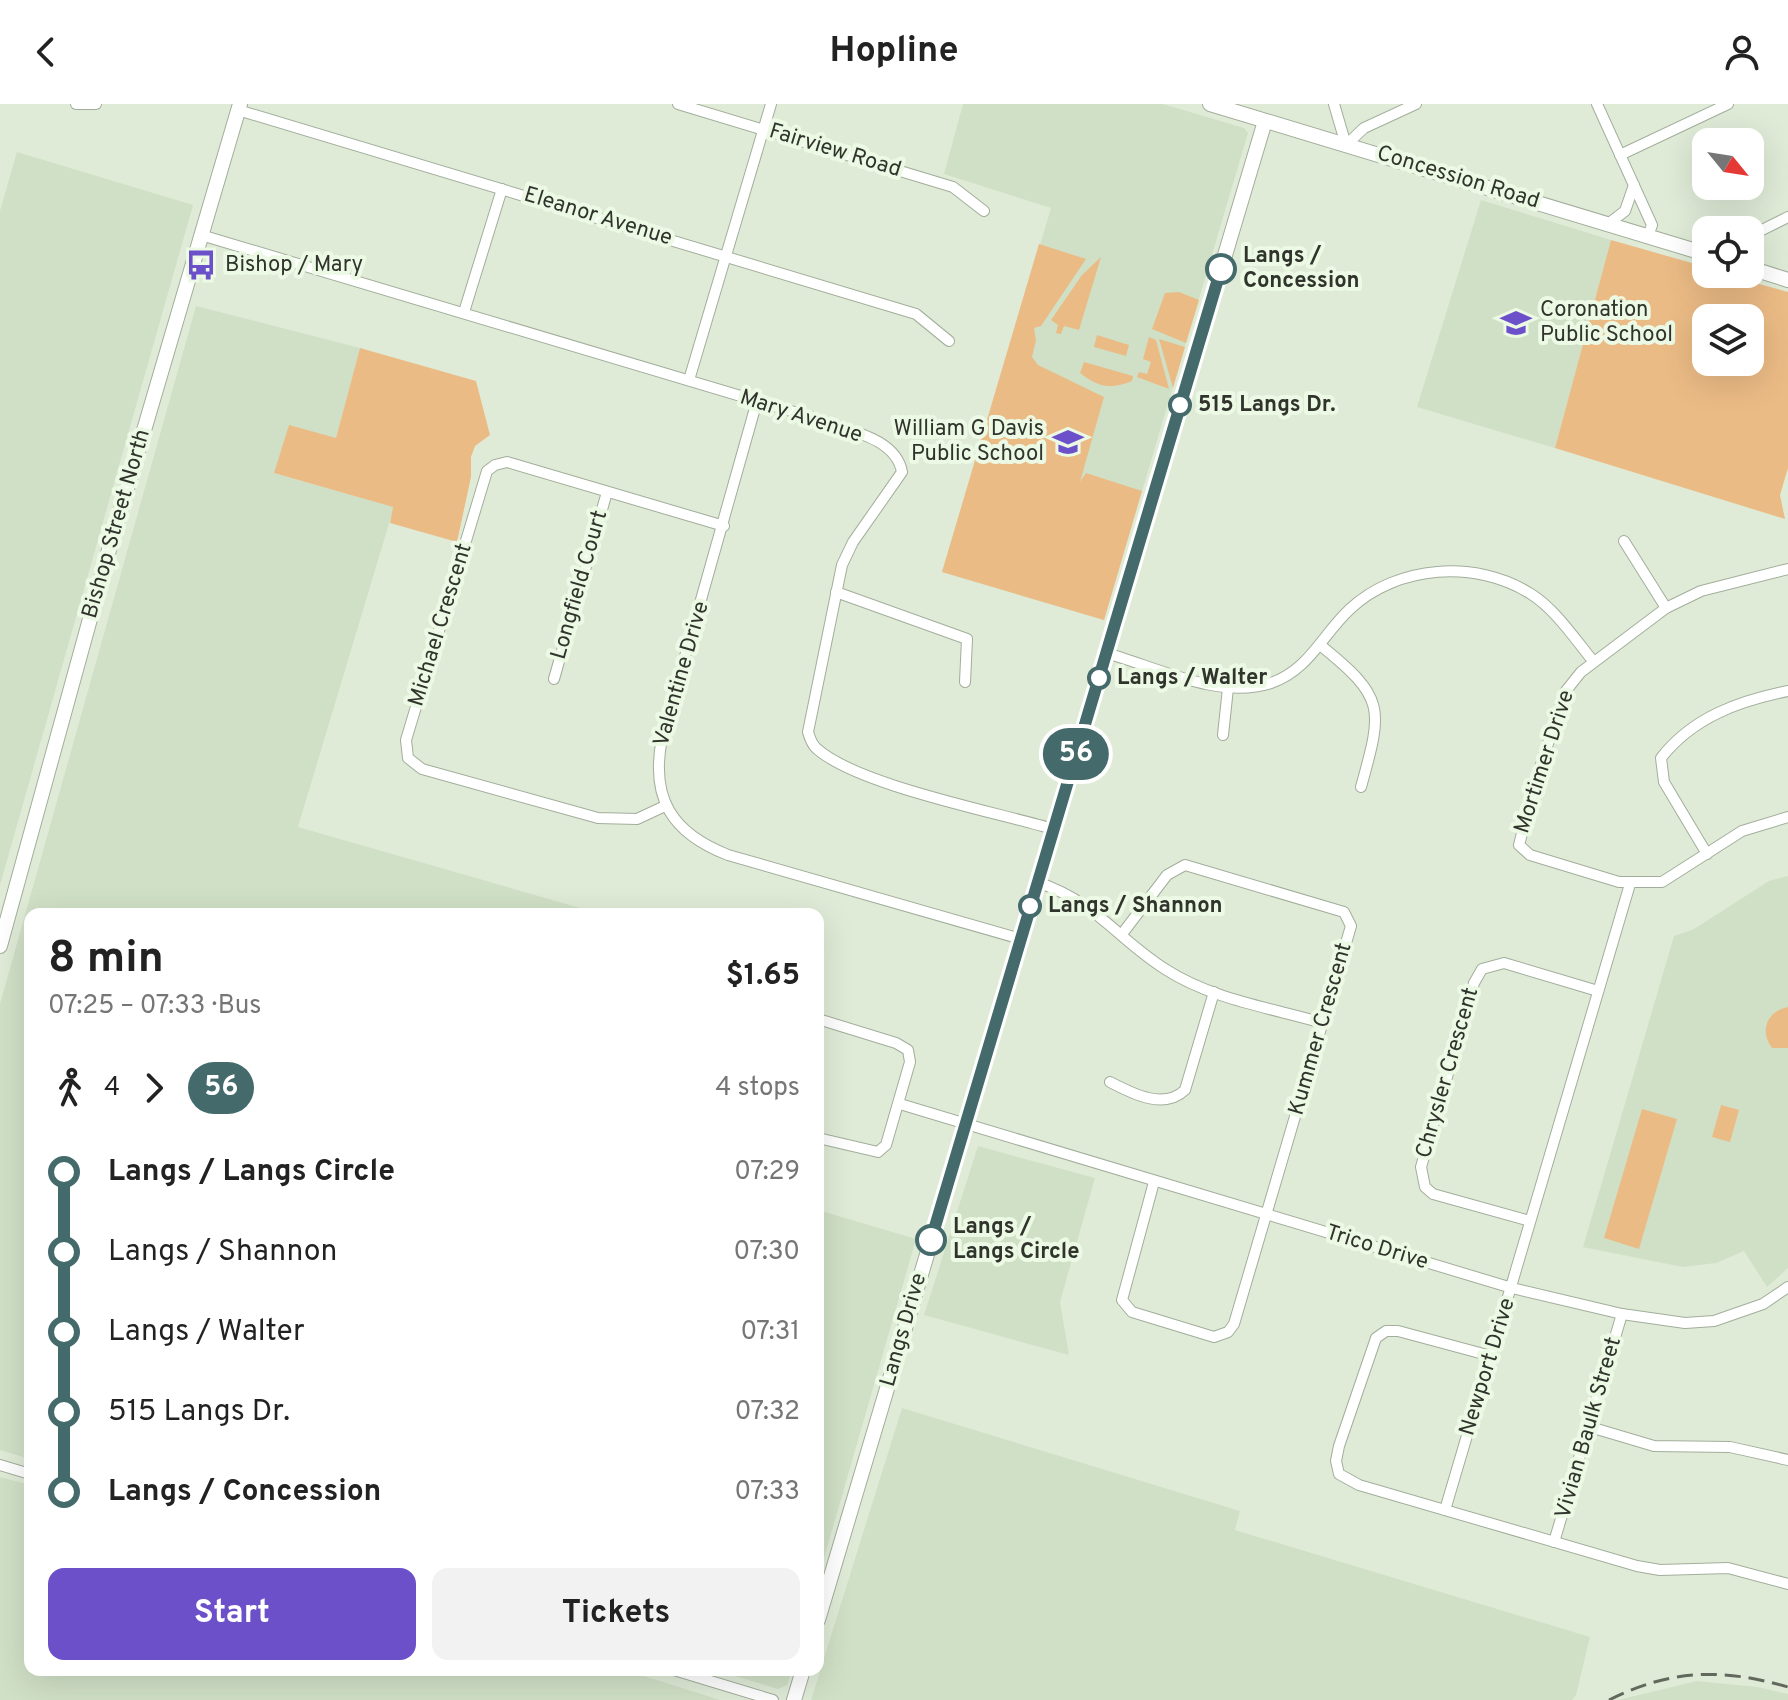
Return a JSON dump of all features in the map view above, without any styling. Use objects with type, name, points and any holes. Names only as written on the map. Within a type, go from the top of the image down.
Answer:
[{"type":"street","points":[[76,104],[96,104]]},
{"type":"street","name":"Fairview Road","points":[[678,104],[953,187],[984,211]]},
{"type":"street","points":[[689,380],[771,104]]},
{"type":"street","name":"Concession Road","points":[[1210,104],[1692,250]]},
{"type":"street","points":[[1334,104],[1346,145],[1364,128],[1416,104]]},
{"type":"street","points":[[1597,104],[1652,225],[1648,236]]},
{"type":"street","points":[[1620,155],[1728,104]]},
{"type":"street","name":"Eleanor Avenue","points":[[239,107],[916,314],[949,341]]},
{"type":"street","name":"Bishop Street North","points":[[0,946],[112,539],[239,107]]},
{"type":"street","name":"Langs Drive","points":[[824,1600],[1265,121]]},
{"type":"street","points":[[1608,224],[1625,211],[1634,185]]},
{"type":"street","points":[[464,312],[502,189]]},
{"type":"street","points":[[1764,229],[1788,217]]},
{"type":"street","name":"Mary Avenue","points":[[201,235],[835,425],[891,448],[900,459],[902,472],[899,481],[853,542],[842,565],[808,732],[811,743],[818,750],[874,777],[1053,829]]},
{"type":"street","points":[[1764,272],[1788,280]]},
{"type":"street","name":"Valentine Drive","points":[[665,806],[658,771],[662,738],[757,401]]},
{"type":"street","name":"Michael Crescent","points":[[665,806],[637,819],[598,818],[422,769],[408,758],[405,749],[487,471],[495,465],[507,462],[724,526]]},
{"type":"street","name":"Longfield Court","points":[[554,679],[607,492]]},
{"type":"street","points":[[1624,541],[1666,608]]},
{"type":"street","name":"Mortimer Drive","points":[[1788,569],[1701,591],[1666,608],[1593,661],[1565,692],[1535,783],[1519,845],[1530,855],[1630,884],[1662,882],[1758,824],[1788,817]]},
{"type":"street","points":[[1106,653],[1228,688],[1269,684],[1301,667],[1351,608],[1389,583],[1421,574],[1459,571],[1500,581],[1534,596],[1593,661]]},
{"type":"street","points":[[836,592],[967,639],[965,682]]},
{"type":"street","points":[[1320,645],[1359,677],[1372,696],[1377,720],[1361,787]]},
{"type":"street","points":[[1223,735],[1228,688]]},
{"type":"street","points":[[1707,854],[1664,782],[1661,758],[1669,748],[1724,707],[1788,691]]},
{"type":"street","points":[[665,806],[690,836],[728,855],[1021,939]]},
{"type":"street","name":"Kummer Crescent","points":[[1122,934],[1167,875],[1185,865],[1344,912],[1351,926],[1234,1324],[1222,1335],[1200,1333],[1132,1312],[1122,1300],[1154,1182]]},
{"type":"street","points":[[1037,882],[1075,896],[1166,970],[1214,992],[1323,1023]]},
{"type":"street","name":"Newport Drive","points":[[1445,1510],[1630,884]]},
{"type":"street","name":"Chrysler Crescent","points":[[1530,1221],[1433,1194],[1421,1177],[1421,1167],[1474,983],[1482,969],[1504,963],[1598,991]]},
{"type":"street","points":[[1110,1082],[1164,1101],[1175,1099],[1185,1090],[1214,992]]},
{"type":"street","points":[[824,1021],[896,1043],[908,1050],[910,1062],[886,1145],[878,1152],[824,1139]]},
{"type":"street","name":"Trico Drive","points":[[900,1104],[1512,1288],[1622,1314],[1685,1323],[1714,1321],[1763,1304],[1787,1290]]},
{"type":"street","name":"Vivian Baulk Street","points":[[1554,1542],[1622,1314]]},
{"type":"street","points":[[1491,1356],[1398,1331],[1386,1331],[1376,1338],[1369,1350],[1339,1446],[1336,1461],[1339,1474],[1346,1481],[1637,1566],[1728,1568],[1788,1584]]},
{"type":"street","points":[[1590,1427],[1654,1446],[1730,1447],[1788,1460]]},
{"type":"street","points":[[0,1465],[24,1472]]},
{"type":"street","points":[[694,1676],[773,1700]]},
{"type":"street","points":[[794,1700],[801,1676]]},
{"type":"shaded area","name":"William G Davis Public School","points":[[963,104],[1163,104],[1244,128],[1248,133],[1104,620],[942,572],[1051,208],[944,174]]},
{"type":"shaded area","points":[[17,152],[193,205],[0,885],[0,211]]},
{"type":"shaded area","name":"Coronation Public School","points":[[1481,200],[1611,240],[1555,448],[1417,407]]},
{"type":"shaded area","points":[[1611,240],[1692,263],[1692,288],[1764,288],[1764,285],[1788,292],[1788,468],[1780,495],[1785,519],[1555,448]]},
{"type":"shaded area","points":[[1039,244],[1086,259],[1041,326],[1034,328],[1036,340],[1032,357],[1038,365],[1104,397],[1080,482],[1086,473],[1142,491],[1104,620],[942,572]]},
{"type":"shaded area","points":[[1101,257],[1079,330],[1064,326],[1061,334],[1056,333],[1058,325],[1051,320],[1082,275]]},
{"type":"shaded area","points":[[1179,292],[1199,300],[1186,343],[1152,329],[1165,293]]},
{"type":"shaded area","points":[[196,306],[360,348],[336,438],[274,473],[394,507],[298,827],[580,908],[27,908]]},
{"type":"shaded area","points":[[1097,335],[1129,345],[1126,356],[1094,347]]},
{"type":"shaded area","points":[[1149,337],[1156,340],[1169,389],[1137,377],[1139,372],[1147,374],[1151,362],[1143,359]]},
{"type":"shaded area","points":[[1159,339],[1185,347],[1173,388]]},
{"type":"shaded area","points":[[360,348],[476,381],[490,435],[475,446],[471,457],[471,477],[457,542],[390,523],[393,507],[274,473],[289,425],[336,438]]},
{"type":"shaded area","points":[[1084,362],[1133,376],[1132,381],[1117,386],[1099,384],[1080,373]]},
{"type":"shaded area","points":[[1788,876],[1788,1268],[1767,1287],[1744,1251],[1716,1263],[1683,1267],[1583,1247],[1674,936],[1694,929],[1769,881]]},
{"type":"shaded area","points":[[24,919],[24,1457],[0,1450],[0,1004]]},
{"type":"shaded area","points":[[1788,1007],[1788,1048],[1772,1048],[1766,1035],[1767,1023],[1775,1013]]},
{"type":"shaded area","points":[[1721,1105],[1739,1110],[1730,1142],[1712,1137]]},
{"type":"shaded area","points":[[1642,1109],[1677,1119],[1639,1249],[1604,1238]]},
{"type":"shaded area","points":[[978,1146],[1095,1178],[1060,1302],[1069,1355],[924,1315]]},
{"type":"shaded area","points":[[824,1212],[916,1239],[824,1558]]},
{"type":"shaded area","points":[[902,1408],[1240,1511],[1235,1530],[1590,1637],[1576,1695],[1572,1700],[811,1700],[818,1676],[824,1676],[824,1658]]},
{"type":"shaded area","points":[[0,1477],[24,1483],[24,1676],[644,1676],[720,1700],[0,1700]]},
{"type":"shaded area","points":[[735,1676],[790,1676],[787,1685],[778,1689]]},
{"type":"shaded area","points":[[1697,1681],[1758,1687],[1788,1694],[1788,1700],[1618,1700]]},
{"type":"railway","points":[[1609,1700],[1654,1682],[1697,1675],[1741,1677],[1788,1687]]},
{"type":"bus line","name":"56","points":[[931,1240],[1221,269]]},
{"type":"place","name":"Bishop / Mary","points":[[201,265]]},
{"type":"place","name":"Langs / Concession","points":[[1221,269]]},
{"type":"place","name":"Coronation Public School","points":[[1516,323]]},
{"type":"place","name":"515 Langs Dr.","points":[[1180,405]]},
{"type":"place","name":"William G Davis Public School","points":[[1068,442]]},
{"type":"place","name":"Langs / Walter","points":[[1099,678]]},
{"type":"place","name":"Langs / Shannon","points":[[1030,906]]},
{"type":"place","name":"Langs / Langs Circle","points":[[931,1240]]}]
